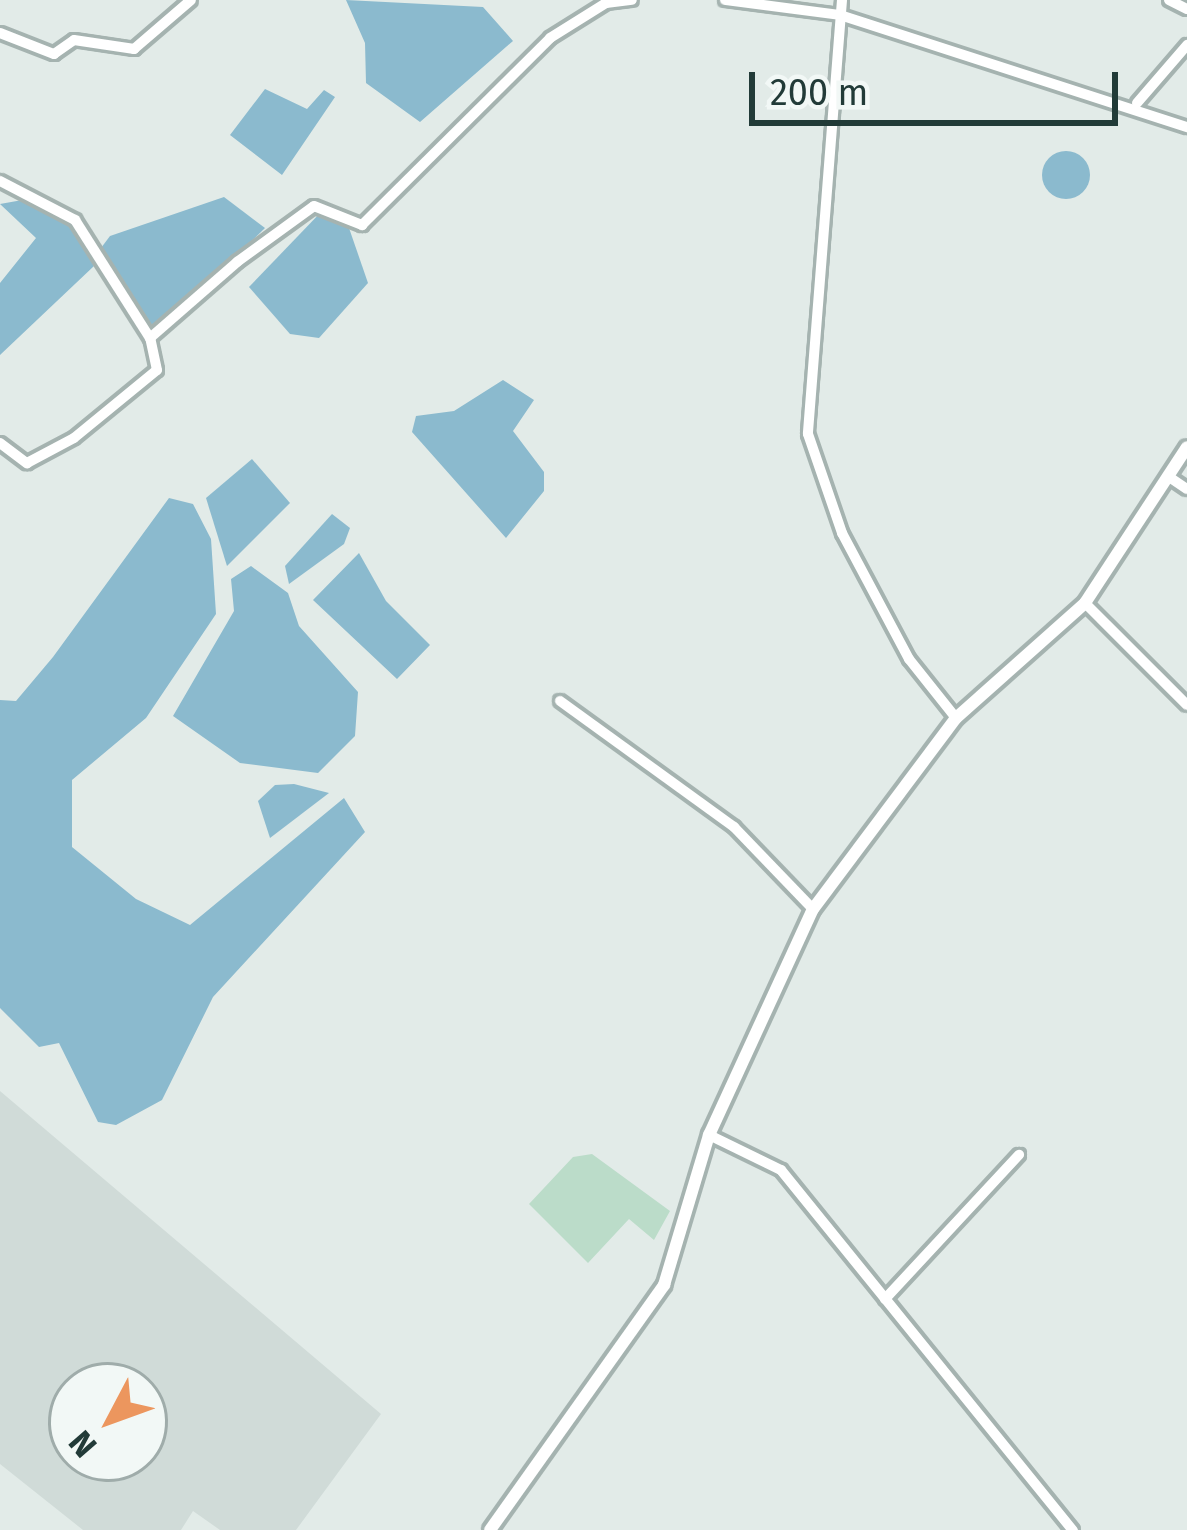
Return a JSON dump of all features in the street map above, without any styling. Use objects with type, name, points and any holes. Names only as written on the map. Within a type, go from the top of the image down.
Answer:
[{"type":"street","points":[[0,33],[54,54],[74,40],[134,49],[191,0]]},
{"type":"street","points":[[150,338],[314,206],[362,224],[550,38],[606,2],[632,0]]},
{"type":"street","points":[[725,0],[840,15],[1137,104],[1187,127]]},
{"type":"street","points":[[842,0],[808,434],[842,533],[910,659],[956,718]]},
{"type":"street","points":[[1169,0],[1187,9]]},
{"type":"street","points":[[1137,104],[1187,45]]},
{"type":"street","points":[[0,181],[75,220],[150,338],[157,370],[74,438],[27,463],[0,443]]},
{"type":"street","points":[[490,1530],[664,1285],[709,1135],[813,909],[956,718],[1085,603],[1172,479],[1187,447]]},
{"type":"street","points":[[1172,479],[1187,489]]},
{"type":"street","points":[[1085,603],[1187,705]]},
{"type":"street","points":[[560,701],[734,827],[813,909]]},
{"type":"street","points":[[709,1135],[781,1170],[1073,1530]]},
{"type":"street","points":[[885,1299],[1019,1155]]},
{"type":"shaded area","points":[[0,1091],[381,1414],[296,1530],[220,1530],[193,1511],[181,1530],[83,1530],[0,1464]]},
{"type":"green space","points":[[592,1154],[670,1211],[654,1240],[629,1219],[588,1263],[529,1204],[573,1157]]},
{"type":"water","points":[[346,0],[483,7],[513,41],[420,122],[366,83],[365,43]]},
{"type":"water","points":[[265,89],[307,109],[324,90],[335,97],[282,175],[230,135]]},
{"type":"water","points":[[1066,151],[1083,158],[1090,175],[1083,192],[1066,199],[1049,192],[1042,175],[1049,158]]},
{"type":"water","points":[[224,197],[265,228],[173,318],[147,326],[98,252],[110,236]]},
{"type":"water","points":[[28,199],[78,230],[94,266],[0,355],[0,283],[36,238],[0,204]]},
{"type":"water","points":[[322,211],[349,228],[368,283],[319,338],[290,334],[249,287]]},
{"type":"water","points":[[503,380],[534,400],[513,431],[544,472],[544,491],[506,538],[412,432],[416,416],[454,411]]},
{"type":"water","points":[[252,459],[290,503],[227,566],[206,498]]},
{"type":"water","points":[[169,498],[193,504],[211,539],[216,614],[146,718],[72,780],[72,847],[136,899],[190,925],[344,798],[365,832],[213,997],[162,1100],[116,1125],[98,1122],[59,1043],[39,1047],[0,1008],[0,700],[16,701],[53,657]]},
{"type":"water","points":[[332,514],[350,528],[344,544],[289,584],[285,566]]},
{"type":"water","points":[[359,553],[386,601],[430,645],[397,679],[313,600]]},
{"type":"water","points":[[251,566],[288,593],[299,626],[358,692],[355,736],[318,773],[240,763],[173,716],[234,611],[231,579]]},
{"type":"water","points":[[294,784],[329,793],[270,838],[258,801],[275,785]]}]
